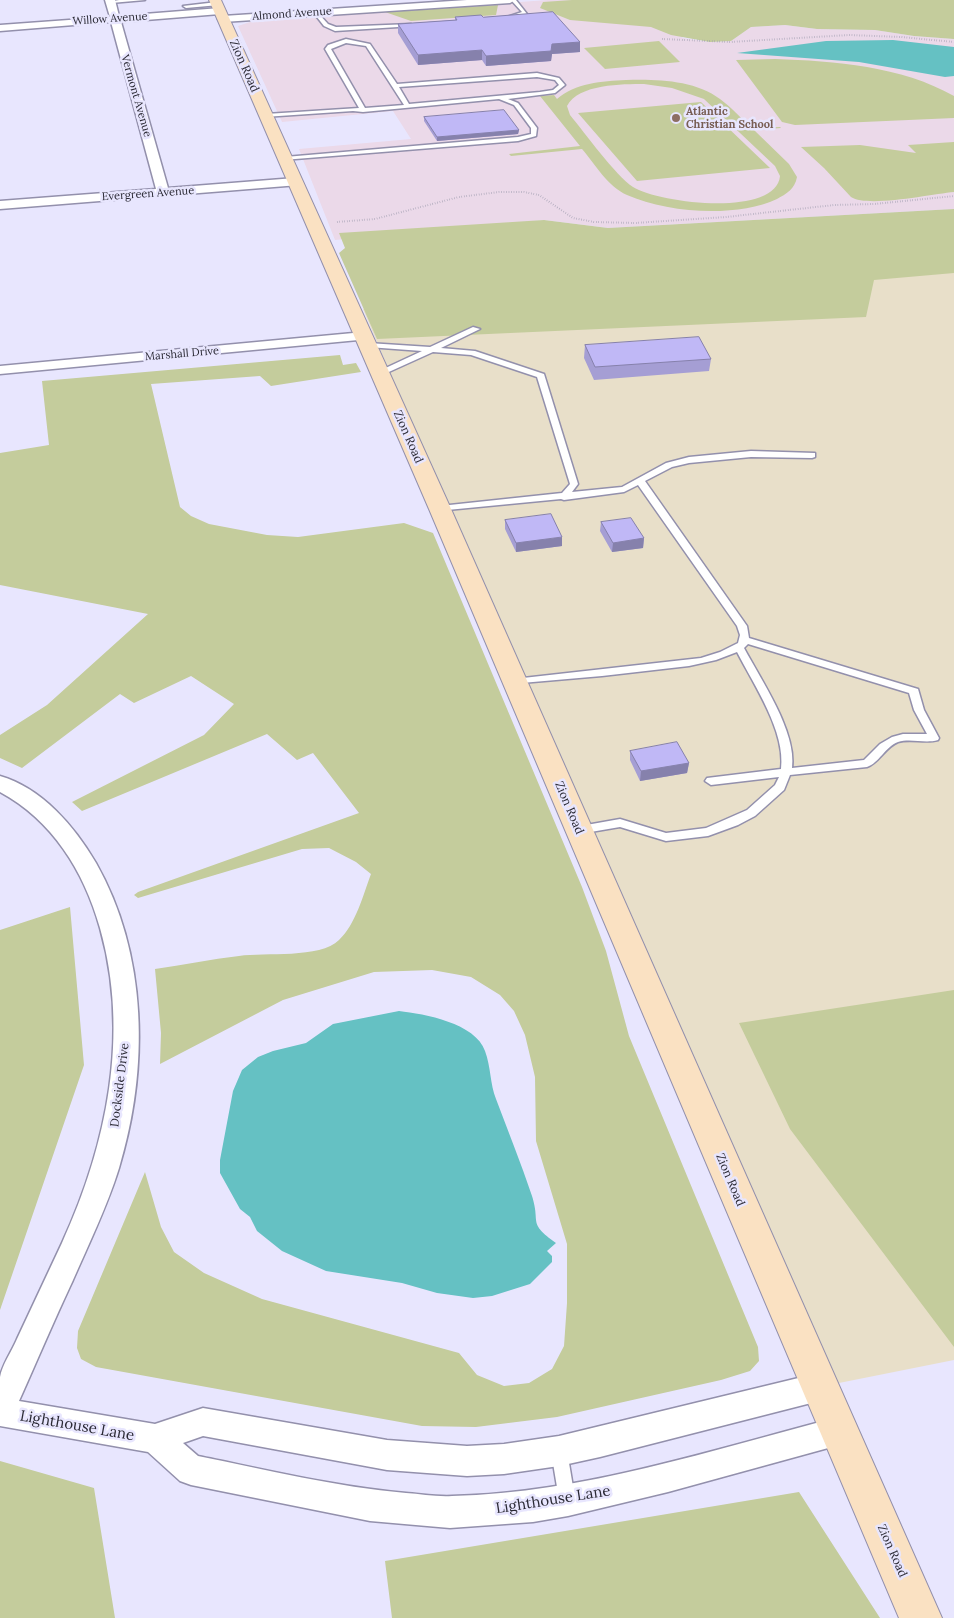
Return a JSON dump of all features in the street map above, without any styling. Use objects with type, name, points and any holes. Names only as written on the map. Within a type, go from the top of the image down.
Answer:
[{"type":"street","name":"Almond Avenue","points":[[218,9],[315,13],[398,4],[511,0]]},
{"type":"street","name":"Vermont Avenue","points":[[111,1],[163,193]]},
{"type":"street","name":"Willow Avenue","points":[[0,28],[115,19],[187,10],[218,9]]},
{"type":"street","name":"Zion Road","points":[[218,9],[440,509],[921,1618]]},
{"type":"street","name":"Evergreen Avenue","points":[[0,204],[163,193],[290,171]]},
{"type":"street","name":"Marshall Drive","points":[[0,370],[366,341]]},
{"type":"street","name":"Dockside Drive","points":[[0,783],[24,796],[48,816],[72,846],[90,874],[104,903],[121,959],[126,1026],[126,1060],[117,1122],[105,1167],[82,1227],[0,1410]]},
{"type":"street","name":"Lighthouse Lane","points":[[0,1410],[155,1439],[203,1422],[409,1457],[466,1460],[504,1459],[559,1451],[820,1387]]},
{"type":"street","name":"Lighthouse Lane","points":[[155,1439],[191,1470],[370,1505],[416,1510],[480,1511],[533,1506],[568,1500],[668,1477],[839,1432]]},
{"type":"lane","points":[[111,1],[143,0]]},
{"type":"lane","points":[[183,0],[187,10]]},
{"type":"lane","points":[[500,19],[520,16],[525,13],[511,0]]},
{"type":"lane","points":[[315,13],[329,27],[340,30],[420,26]]},
{"type":"lane","points":[[363,110],[328,49],[330,46],[349,41],[368,45],[407,105]]},
{"type":"lane","points":[[267,119],[357,114],[363,110],[407,105],[549,93],[562,85],[560,81],[553,78],[528,76],[395,86]]},
{"type":"lane","points":[[290,171],[518,139],[534,135],[534,128],[516,104],[500,97]]},
{"type":"lane","points":[[380,374],[476,329]]},
{"type":"lane","points":[[366,341],[432,350],[472,353],[542,376],[574,484],[564,496]]},
{"type":"lane","points":[[440,509],[624,489],[669,465],[689,460],[751,454],[812,455]]},
{"type":"lane","points":[[579,830],[620,822],[666,837],[708,832],[752,813],[780,787],[786,772],[788,758],[782,730],[742,643],[742,626],[640,481]]},
{"type":"lane","points":[[514,682],[683,663],[714,657],[742,643],[914,691],[919,710],[934,738],[894,739],[883,746],[866,763],[711,781]]},
{"type":"lane","points":[[559,1451],[568,1500]]},
{"type":"path","points":[[662,40],[676,38],[719,43],[815,36],[869,35],[904,36],[954,42]]},
{"type":"path","points":[[332,222],[375,219],[459,197],[499,192],[524,192],[539,196],[573,218],[594,222],[635,223],[726,217],[834,205],[874,204],[954,196]]},
{"type":"shaded area","name":"Atlantic Christian School","points":[[548,0],[651,0],[683,38],[710,42],[731,41],[751,27],[785,25],[817,29],[875,30],[914,36],[954,39],[954,209],[608,228],[544,220],[335,240],[299,149],[411,139],[393,111],[282,122],[238,26],[253,21]]},
{"type":"shaded area","points":[[572,0],[954,0],[954,39],[914,36],[875,30],[817,29],[785,25],[751,27],[731,41],[710,42],[671,35],[651,27],[570,20],[540,8],[543,2]]},
{"type":"shaded area","points":[[498,5],[496,15],[411,21],[385,12]]},
{"type":"shaded area","points":[[893,40],[954,47],[954,76],[945,77],[859,62],[737,53],[826,41]]},
{"type":"shaded area","points":[[659,41],[680,62],[605,69],[584,48]]},
{"type":"shaded area","points":[[736,60],[821,61],[867,67],[912,78],[954,96],[954,118],[795,125],[782,122]]},
{"type":"shaded area","points":[[617,80],[662,81],[687,84],[720,99],[751,128],[780,127],[754,130],[789,164],[797,177],[794,185],[790,191],[777,199],[742,209],[702,211],[682,209],[644,201],[620,191],[602,175],[582,149],[511,156],[509,154],[580,146],[540,96],[554,95],[557,99],[580,86]],"holes":[[[644,84],[672,88],[704,99],[775,166],[780,176],[774,189],[759,198],[738,202],[714,203],[689,202],[646,193],[633,187],[618,173],[570,115],[567,106],[581,93],[602,87]]]},
{"type":"shaded area","points":[[701,102],[770,168],[637,181],[578,113]]},
{"type":"shaded area","points":[[954,142],[954,192],[885,201],[859,200],[851,197],[801,147],[860,145],[916,153],[908,145]]},
{"type":"shaded area","points":[[954,209],[954,273],[874,280],[866,317],[377,339],[339,253],[345,248],[339,233],[544,220],[608,228]]},
{"type":"shaded area","points":[[954,255],[954,1360],[819,1387],[363,309]]},
{"type":"shaded area","points":[[340,355],[343,365],[356,363],[361,372],[271,386],[260,376],[151,384],[180,507],[191,516],[209,524],[267,535],[298,537],[404,523],[433,533],[582,887],[606,951],[629,1036],[758,1347],[759,1361],[750,1371],[721,1380],[557,1417],[476,1427],[422,1426],[96,1367],[81,1359],[77,1348],[78,1331],[145,1172],[161,1227],[174,1252],[204,1273],[262,1299],[459,1353],[477,1375],[504,1386],[529,1383],[552,1369],[564,1346],[567,1303],[567,1244],[536,1141],[535,1077],[525,1035],[514,1011],[500,995],[471,977],[432,970],[374,972],[283,1000],[160,1064],[161,1033],[155,969],[239,956],[292,954],[319,950],[339,940],[354,918],[371,874],[356,862],[329,848],[302,849],[138,898],[134,895],[359,813],[313,753],[297,760],[267,734],[82,811],[72,802],[204,735],[234,704],[191,676],[134,703],[120,694],[22,768],[0,758],[0,735],[47,705],[148,614],[0,585],[0,453],[49,445],[42,381]]},
{"type":"shaded area","points":[[70,907],[84,1065],[0,1310],[0,930]]},
{"type":"shaded area","points":[[954,990],[954,1347],[790,1129],[739,1023]]},
{"type":"shaded area","points":[[399,1011],[435,1018],[460,1027],[480,1041],[485,1051],[494,1093],[532,1196],[536,1222],[541,1231],[556,1243],[547,1251],[552,1256],[552,1262],[530,1284],[492,1296],[473,1298],[437,1293],[402,1283],[326,1271],[282,1251],[257,1231],[250,1217],[240,1209],[220,1173],[220,1160],[233,1091],[242,1070],[258,1057],[273,1051],[306,1043],[333,1024]]},
{"type":"shaded area","points":[[0,1461],[94,1488],[115,1618],[0,1618]]},
{"type":"shaded area","points":[[799,1492],[880,1618],[392,1618],[385,1561]]},
{"type":"building","points":[[553,12],[580,42],[552,44],[551,51],[486,56],[482,50],[418,55],[398,24],[457,20],[455,17]]},
{"type":"building","points":[[504,110],[519,130],[437,137],[424,117]]},
{"type":"building","points":[[699,337],[711,359],[595,367],[585,345]]},
{"type":"building","points":[[551,514],[562,537],[516,543],[505,520]]},
{"type":"building","points":[[631,518],[644,538],[613,543],[601,522]]},
{"type":"building","points":[[677,742],[689,763],[641,771],[630,751]]},
{"type":"place","name":"Atlantic Christian School","points":[[676,118]]}]
